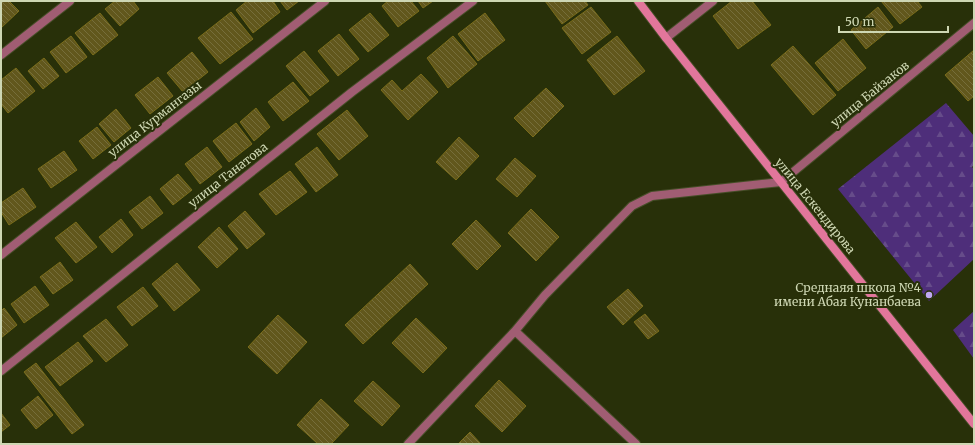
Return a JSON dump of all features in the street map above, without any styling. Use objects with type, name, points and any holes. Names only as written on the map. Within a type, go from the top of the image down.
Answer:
[{"type":"street","points":[[1,56],[70,1]]},
{"type":"street","name":"улица Курмангазы","points":[[1,256],[325,1]]},
{"type":"street","name":"улица Танатова","points":[[1,372],[352,92],[473,1]]},
{"type":"street","name":"улица Ескендирова","points":[[638,1],[780,182],[974,424]]},
{"type":"street","points":[[666,38],[713,1]]},
{"type":"street","name":"улица Байзаков","points":[[780,182],[974,23]]},
{"type":"street","points":[[408,444],[515,331],[545,295],[632,206],[652,196],[780,182]]},
{"type":"street","points":[[515,331],[636,444]]},
{"type":"green space","points":[[946,103],[974,136],[974,165],[972,167],[974,169],[974,259],[929,301],[838,189]]},
{"type":"green space","points":[[974,311],[974,359],[953,330]]},
{"type":"building","points":[[1,1],[9,1],[19,11],[1,28]]},
{"type":"building","points":[[115,1],[133,1],[139,9],[120,26],[105,9]]},
{"type":"building","points":[[247,1],[273,1],[280,12],[253,33],[236,10]]},
{"type":"building","points":[[280,1],[299,1],[287,10]]},
{"type":"building","points":[[388,1],[411,1],[419,11],[398,27],[382,6]]},
{"type":"building","points":[[418,1],[433,1],[423,8]]},
{"type":"building","points":[[545,1],[585,1],[588,5],[562,24]]},
{"type":"building","points":[[732,1],[752,1],[771,25],[738,49],[713,16]]},
{"type":"building","points":[[881,1],[917,1],[922,7],[900,24]]},
{"type":"building","points":[[591,7],[611,32],[582,54],[562,28]]},
{"type":"building","points":[[878,7],[893,27],[866,49],[851,30]]},
{"type":"building","points":[[231,12],[253,39],[220,64],[198,38]]},
{"type":"building","points":[[100,13],[118,35],[93,55],[75,33]]},
{"type":"building","points":[[370,13],[389,35],[368,52],[349,30]]},
{"type":"building","points":[[485,13],[505,40],[478,61],[458,34]]},
{"type":"building","points":[[339,34],[359,59],[338,76],[318,51]]},
{"type":"building","points":[[71,36],[87,57],[66,73],[50,52]]},
{"type":"building","points":[[453,36],[477,64],[448,88],[427,58]]},
{"type":"building","points":[[617,36],[645,71],[614,95],[587,60]]},
{"type":"building","points":[[843,39],[866,68],[838,91],[815,63]]},
{"type":"building","points":[[793,46],[836,95],[813,115],[771,65]]},
{"type":"building","points":[[974,50],[974,96],[968,101],[945,75]]},
{"type":"building","points":[[304,51],[329,81],[310,96],[286,66]]},
{"type":"building","points":[[192,52],[208,72],[183,92],[167,73]]},
{"type":"building","points":[[44,58],[59,76],[43,89],[28,71]]},
{"type":"building","points":[[16,68],[35,91],[8,113],[1,104],[1,80]]},
{"type":"building","points":[[421,74],[438,92],[408,120],[381,90],[392,80],[402,91]]},
{"type":"building","points":[[158,77],[173,96],[150,114],[135,95]]},
{"type":"building","points":[[293,82],[309,101],[283,121],[268,102]]},
{"type":"building","points":[[546,88],[564,106],[533,137],[514,118]]},
{"type":"building","points":[[256,108],[270,127],[254,141],[240,122]]},
{"type":"building","points":[[116,109],[131,128],[114,142],[99,124]]},
{"type":"building","points":[[347,110],[368,136],[339,160],[317,134]]},
{"type":"building","points":[[236,123],[252,144],[229,162],[213,141]]},
{"type":"building","points":[[97,127],[111,145],[93,159],[79,141]]},
{"type":"building","points":[[459,137],[479,156],[456,180],[436,162]]},
{"type":"building","points":[[207,147],[222,167],[200,184],[185,164]]},
{"type":"building","points":[[317,147],[338,175],[316,192],[295,164]]},
{"type":"building","points":[[64,151],[77,170],[51,188],[38,169]]},
{"type":"building","points":[[515,158],[536,176],[517,197],[496,179]]},
{"type":"building","points":[[290,171],[307,192],[276,215],[259,194]]},
{"type":"building","points":[[178,174],[192,190],[173,205],[160,189]]},
{"type":"building","points":[[23,188],[36,207],[9,225],[1,212],[1,203]]},
{"type":"building","points":[[150,196],[163,213],[142,229],[129,212]]},
{"type":"building","points":[[531,209],[559,237],[536,261],[508,233]]},
{"type":"building","points":[[245,211],[265,234],[247,249],[228,226]]},
{"type":"building","points":[[121,219],[133,235],[112,253],[99,237]]},
{"type":"building","points":[[476,220],[501,246],[477,270],[452,244]]},
{"type":"building","points":[[76,222],[97,247],[76,263],[55,238]]},
{"type":"building","points":[[219,227],[238,249],[217,268],[198,247]]},
{"type":"building","points":[[60,262],[73,280],[53,294],[40,277]]},
{"type":"building","points":[[177,263],[200,290],[174,311],[152,284]]},
{"type":"building","points":[[410,264],[428,284],[363,344],[345,325]]},
{"type":"building","points":[[35,286],[49,305],[24,323],[11,304]]},
{"type":"building","points":[[143,287],[158,306],[132,326],[117,307]]},
{"type":"building","points":[[628,289],[643,306],[623,325],[607,307]]},
{"type":"building","points":[[4,308],[17,325],[1,338],[1,311]]},
{"type":"building","points":[[645,314],[659,331],[648,339],[634,322]]},
{"type":"building","points":[[278,315],[307,342],[277,374],[248,347]]},
{"type":"building","points":[[416,318],[447,348],[423,373],[392,343]]},
{"type":"building","points":[[106,319],[128,345],[106,362],[83,336]]},
{"type":"building","points":[[78,342],[93,361],[60,386],[45,367]]},
{"type":"building","points":[[36,363],[84,425],[72,434],[24,372]]},
{"type":"building","points":[[499,380],[526,406],[502,432],[475,406]]},
{"type":"building","points":[[373,381],[400,406],[382,426],[354,401]]},
{"type":"building","points":[[38,396],[53,415],[36,429],[21,410]]},
{"type":"building","points":[[321,399],[349,425],[331,444],[318,444],[297,425]]},
{"type":"building","points":[[1,413],[10,425],[1,432]]},
{"type":"building","points":[[470,432],[481,444],[458,444]]},
{"type":"place","name":"Среднаяя школа №4 имени Абая Кунанбаева","points":[[929,295]]}]
